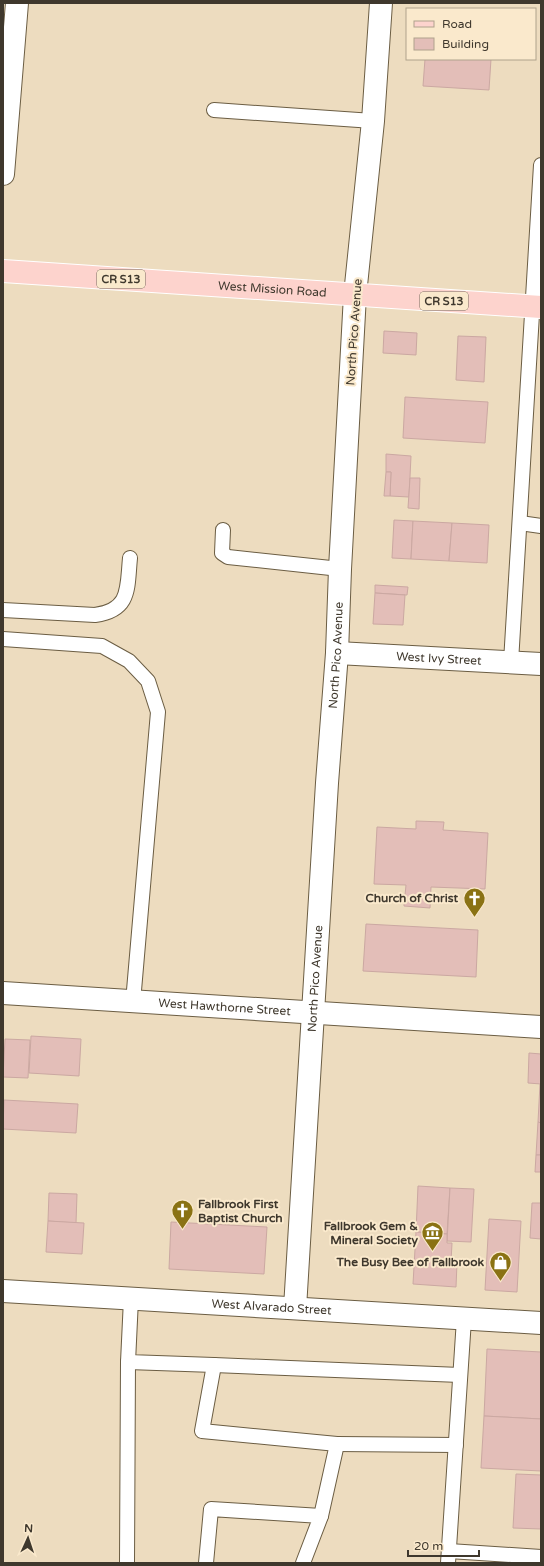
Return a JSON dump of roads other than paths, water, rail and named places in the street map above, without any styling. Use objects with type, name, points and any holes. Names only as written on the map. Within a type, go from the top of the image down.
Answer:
[{"type":"main road","name":"West Mission Road","points":[[3,271],[537,307]]},
{"type":"street","points":[[3,174],[17,3]]},
{"type":"street","name":"North Pico Avenue","points":[[295,1308],[312,1013],[337,653],[340,569],[356,295],[373,120],[381,3]]},
{"type":"street","name":"West Ivy Street","points":[[337,653],[541,664]]},
{"type":"street","name":"West Hawthorne Street","points":[[3,993],[541,1027]]},
{"type":"street","name":"West Alvarado Street","points":[[3,1291],[541,1324]]},
{"type":"lane","points":[[214,110],[373,120]]},
{"type":"lane","points":[[511,662],[520,522],[537,307],[541,165]]},
{"type":"lane","points":[[520,522],[541,526]]},
{"type":"lane","points":[[223,530],[222,553],[228,557],[340,569]]},
{"type":"lane","points":[[3,610],[95,615],[109,613],[123,603],[127,593],[130,558]]},
{"type":"lane","points":[[3,639],[102,646],[129,661],[148,681],[158,712],[133,1002]]},
{"type":"lane","points":[[127,1563],[128,1362],[132,1300]]},
{"type":"lane","points":[[464,1319],[449,1557],[541,1557]]},
{"type":"lane","points":[[128,1362],[460,1375]]},
{"type":"lane","points":[[214,1365],[202,1430],[337,1444],[456,1445]]},
{"type":"lane","points":[[303,1563],[321,1516],[337,1444]]},
{"type":"lane","points":[[206,1563],[211,1509],[321,1516]]},
{"type":"place","name":"Church of Christ","points":[[474,918]]},
{"type":"place","name":"Fallbrook First Baptist Church","points":[[182,1230]]},
{"type":"place","name":"Fallbrook Gem & Mineral Society","points":[[433,1252]]},
{"type":"place","name":"The Busy Bee of Fallbrook","points":[[500,1282]]}]
